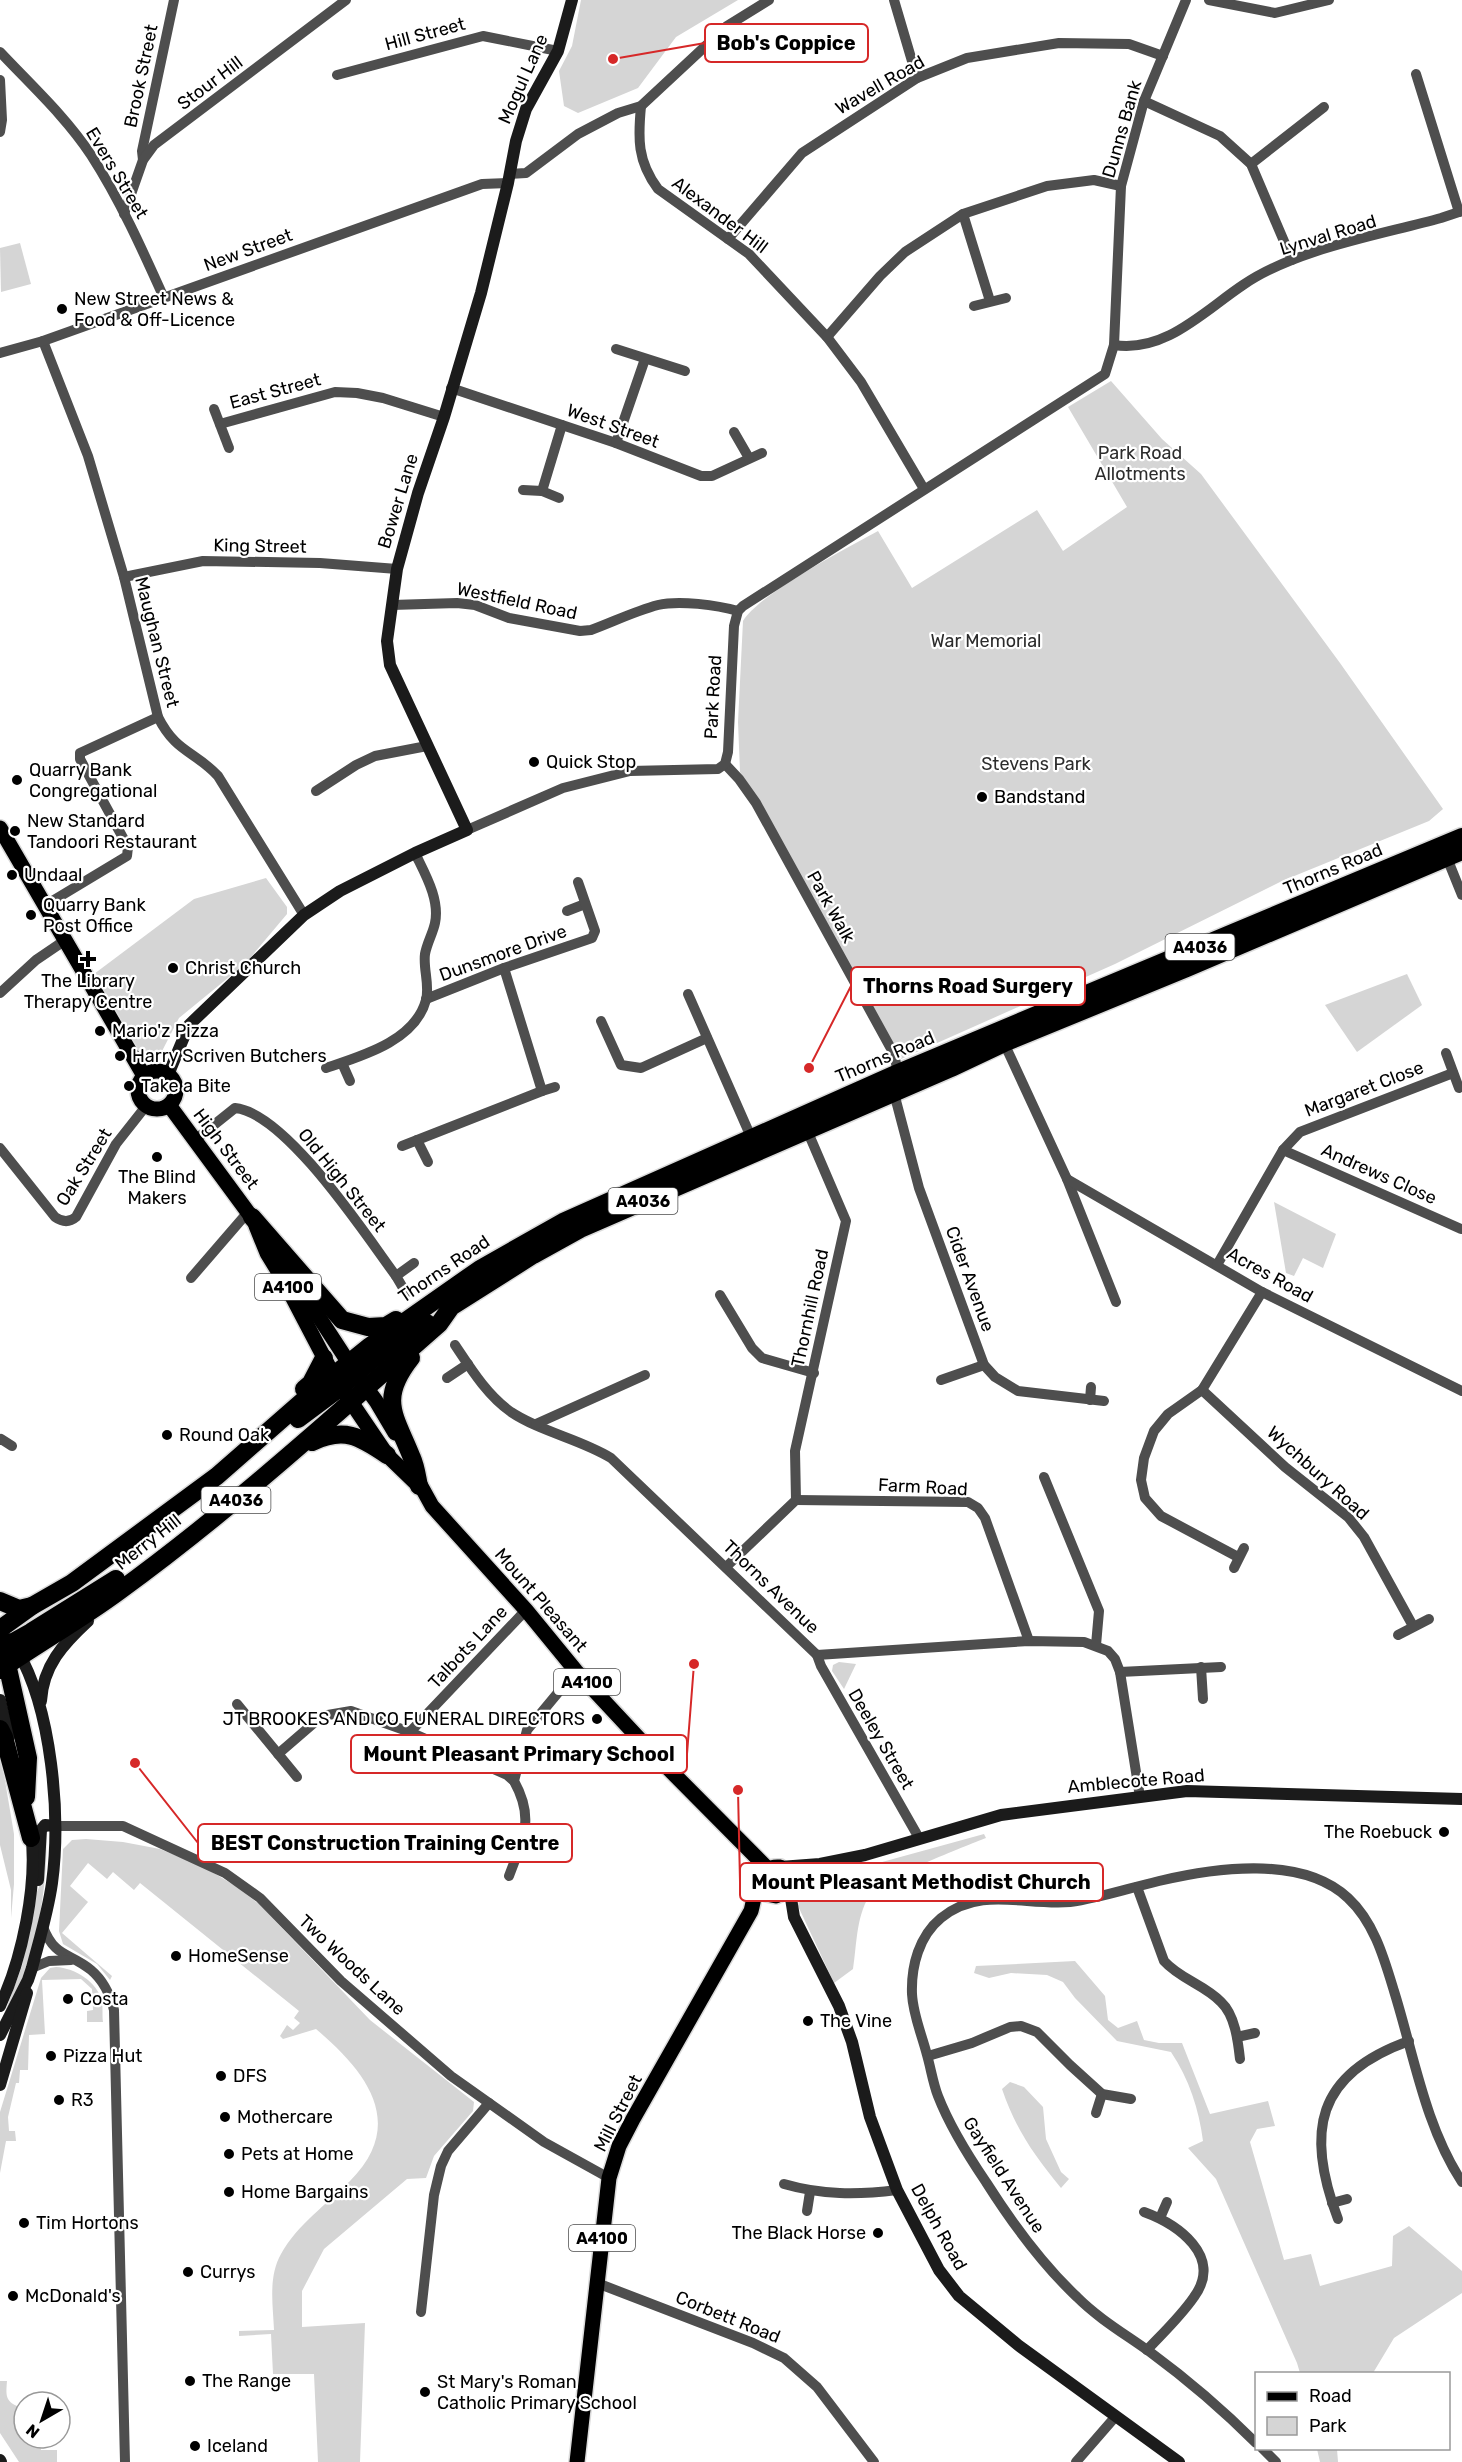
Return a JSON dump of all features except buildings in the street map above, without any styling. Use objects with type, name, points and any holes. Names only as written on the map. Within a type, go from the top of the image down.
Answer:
[{"type":"highway","name":"Thorns Road","points":[[357,1374],[427,1305],[518,1246],[554,1227],[750,1137],[898,1073],[1462,837]]},
{"type":"highway","name":"Thorns Road","points":[[357,1374],[439,1324],[451,1307],[533,1255],[580,1229],[1004,1043],[1455,854]]},
{"type":"highway","points":[[250,1214],[342,1320],[368,1327],[386,1326],[427,1305]]},
{"type":"highway","points":[[357,1374],[380,1353],[451,1307]]},
{"type":"highway","points":[[419,1486],[413,1460],[394,1419],[392,1390],[409,1360],[439,1324]]},
{"type":"highway","points":[[222,1471],[236,1450],[312,1383],[324,1358]]},
{"type":"highway","name":"Merry Hill","points":[[5,1646],[32,1606],[72,1583],[222,1471],[342,1388],[357,1374]]},
{"type":"highway","name":"Merry Hill","points":[[5,1646],[117,1593],[162,1559],[300,1448],[342,1388],[357,1374]]},
{"type":"highway","points":[[300,1448],[326,1436],[346,1434],[361,1437],[387,1455]]},
{"type":"highway","points":[[26,1797],[28,1758],[5,1646],[130,1571],[162,1559]]},
{"type":"highway","points":[[0,1601],[19,1609],[32,1606]]},
{"type":"highway","points":[[0,1729],[32,1838]]},
{"type":"main road","points":[[0,828],[144,1076]]},
{"type":"main road","points":[[146,1106],[138,1090],[144,1076],[154,1071],[168,1075]]},
{"type":"main road","name":"High Street","points":[[146,1106],[157,1109],[173,1101],[176,1090],[168,1075]]},
{"type":"main road","name":"High Street","points":[[169,1105],[250,1214],[357,1374]]},
{"type":"main road","name":"High Street","points":[[250,1214],[267,1253],[324,1358]]},
{"type":"main road","name":"A4100","points":[[324,1358],[387,1455],[419,1486]]},
{"type":"main road","name":"Mount Pleasant","points":[[357,1374],[389,1422],[419,1486],[432,1506],[526,1610],[576,1671],[646,1746],[774,1867]]},
{"type":"main road","name":"A4100","points":[[774,1867],[790,1884],[785,1892],[767,1892],[759,1877],[774,1867]]},
{"type":"main road","name":"Mill Street","points":[[577,2462],[609,2178],[619,2146],[751,1911],[767,1892]]},
{"type":"street","name":"Brook Street","points":[[143,160],[142,151],[174,0]]},
{"type":"street","name":"Stour Hill","points":[[124,214],[143,160],[154,146],[346,0]]},
{"type":"street","name":"Mogul Lane","points":[[509,179],[516,141],[526,109],[558,51],[572,0]]},
{"type":"street","points":[[509,179],[526,173],[578,134],[618,113],[641,106],[727,26],[769,0]]},
{"type":"street","points":[[894,0],[918,78]]},
{"type":"street","name":"Dunns Bank","points":[[1114,345],[1121,186],[1144,101],[1186,0]]},
{"type":"street","points":[[1209,0],[1275,13],[1329,0]]},
{"type":"street","name":"Hill Street","points":[[338,75],[483,36],[558,51]]},
{"type":"street","name":"Wavell Road","points":[[728,239],[802,153],[918,78],[966,58],[1059,43],[1129,44],[1163,56]]},
{"type":"street","name":"Evers Street","points":[[0,52],[71,128],[91,155],[124,214],[164,298]]},
{"type":"street","points":[[1416,74],[1460,211]]},
{"type":"street","points":[[0,80],[2,120],[0,132]]},
{"type":"street","points":[[1144,101],[1220,136],[1251,164],[1292,260]]},
{"type":"street","name":"Alexander Hill","points":[[641,106],[638,139],[650,178],[658,189],[749,254],[827,337],[861,382],[924,489]]},
{"type":"street","points":[[1251,164],[1324,107]]},
{"type":"street","name":"New Street","points":[[0,353],[43,341],[482,184],[509,179]]},
{"type":"street","name":"Bower Lane","points":[[467,830],[390,665],[387,641],[397,569],[418,493],[444,417],[481,293],[509,179]]},
{"type":"street","points":[[827,337],[904,252],[963,214],[1047,186],[1094,180],[1121,186]]},
{"type":"street","name":"Lynval Road","points":[[1114,345],[1129,348],[1150,345],[1208,313],[1244,284],[1292,260],[1460,211]]},
{"type":"street","points":[[963,214],[990,301]]},
{"type":"street","points":[[974,306],[1006,298]]},
{"type":"street","name":"Maughan Street","points":[[43,341],[87,456],[124,578],[158,717],[166,734],[181,749],[206,764],[218,776],[304,915]]},
{"type":"street","points":[[738,611],[1105,374],[1114,345]]},
{"type":"street","points":[[616,349],[686,371]]},
{"type":"street","points":[[616,443],[645,358]]},
{"type":"street","name":"West Street","points":[[451,388],[616,443],[701,476],[712,476],[762,453]]},
{"type":"street","name":"East Street","points":[[220,424],[335,392],[383,398],[444,417]]},
{"type":"street","name":"East Street","points":[[214,409],[229,448]]},
{"type":"street","points":[[542,491],[562,425]]},
{"type":"street","points":[[734,432],[749,458]]},
{"type":"street","points":[[524,490],[542,491],[559,498]]},
{"type":"street","name":"King Street","points":[[124,578],[203,561],[320,563],[397,569]]},
{"type":"street","name":"Westfield Road","points":[[392,604],[474,605],[509,618],[580,632],[659,605],[677,604],[738,611]]},
{"type":"street","name":"Park Road","points":[[168,1075],[189,1025],[304,915],[340,891],[415,853],[563,788],[630,771],[718,769],[724,764],[728,752],[734,626],[738,611]]},
{"type":"street","points":[[44,906],[127,856],[128,847],[80,759],[80,753],[158,717]]},
{"type":"street","points":[[316,790],[375,756],[427,746]]},
{"type":"street","name":"Park Walk","points":[[724,764],[739,779],[756,803],[894,1054],[898,1073]]},
{"type":"street","points":[[326,1068],[342,1063],[397,1037],[415,1022],[426,999],[425,957],[435,924],[435,900],[415,853]]},
{"type":"street","points":[[1455,854],[1462,895]]},
{"type":"street","name":"Dunsmore Drive","points":[[426,999],[504,968],[592,938],[595,931],[578,882]]},
{"type":"street","name":"Dunsmore Drive","points":[[567,911],[585,904]]},
{"type":"street","points":[[0,993],[36,960],[64,941]]},
{"type":"street","points":[[504,968],[542,1091]]},
{"type":"street","points":[[688,994],[750,1137]]},
{"type":"street","points":[[601,1021],[621,1065],[641,1068],[707,1038]]},
{"type":"street","points":[[1004,1043],[1067,1179],[1116,1302]]},
{"type":"street","name":"Margaret Close","points":[[1446,1053],[1459,1089]]},
{"type":"street","points":[[342,1063],[350,1081]]},
{"type":"street","name":"Margaret Close","points":[[1217,1265],[1283,1150],[1300,1132],[1453,1073]]},
{"type":"street","points":[[402,1146],[555,1086]]},
{"type":"street","name":"Cider Avenue","points":[[894,1093],[919,1188],[984,1365],[995,1377],[1018,1391],[1104,1401]]},
{"type":"street","name":"Oak Street","points":[[0,1148],[55,1217],[61,1221],[73,1220],[116,1144],[146,1106]]},
{"type":"street","name":"Old High Street","points":[[195,1140],[225,1113],[235,1108],[248,1111],[283,1134],[306,1158],[396,1276],[406,1293]]},
{"type":"street","name":"Thornhill Road","points":[[796,1500],[795,1451],[846,1221],[807,1130]]},
{"type":"street","points":[[417,1140],[428,1162]]},
{"type":"street","name":"Andrews Close","points":[[1283,1150],[1461,1229]]},
{"type":"street","name":"Acres Road","points":[[1067,1179],[1262,1292],[1462,1391]]},
{"type":"street","points":[[191,1278],[250,1214]]},
{"type":"street","points":[[396,1276],[414,1263]]},
{"type":"street","points":[[1238,1557],[1161,1516],[1151,1507],[1142,1491],[1144,1458],[1154,1431],[1168,1414],[1202,1390],[1262,1292]]},
{"type":"street","points":[[720,1295],[752,1348],[762,1358],[814,1373]]},
{"type":"street","name":"Thorns Avenue","points":[[455,1345],[482,1385],[512,1412],[590,1445],[611,1458],[817,1655],[1029,1641],[1084,1642],[1096,1645]]},
{"type":"street","points":[[447,1378],[468,1364]]},
{"type":"street","points":[[941,1380],[984,1365]]},
{"type":"street","points":[[536,1424],[645,1375]]},
{"type":"street","points":[[1090,1400],[1091,1387]]},
{"type":"street","name":"Wychbury Road","points":[[1202,1390],[1285,1467],[1347,1517],[1364,1537],[1413,1626]]},
{"type":"street","points":[[0,1440],[12,1446]]},
{"type":"street","points":[[1044,1477],[1099,1611],[1096,1645],[1108,1651],[1115,1659],[1120,1672],[1140,1797]]},
{"type":"street","points":[[726,1568],[796,1500]]},
{"type":"street","name":"Farm Road","points":[[796,1500],[968,1502],[978,1508],[986,1518],[1029,1641]]},
{"type":"street","points":[[40,1712],[43,1680],[48,1666],[71,1636],[117,1593]]},
{"type":"street","name":"Talbots Lane","points":[[410,1732],[526,1610]]},
{"type":"street","points":[[1398,1635],[1429,1619]]},
{"type":"street","points":[[0,2085],[28,1989],[52,1884],[55,1826],[52,1767],[40,1712],[29,1674],[5,1646]]},
{"type":"street","name":"Deeley Street","points":[[817,1655],[821,1666],[919,1838]]},
{"type":"street","points":[[1201,1667],[1203,1699]]},
{"type":"street","points":[[1120,1672],[1221,1667]]},
{"type":"street","points":[[514,1781],[527,1730],[576,1671]]},
{"type":"street","points":[[0,1700],[26,1797],[32,1838],[30,1889],[15,1968],[0,2006]]},
{"type":"street","points":[[237,1704],[297,1777]]},
{"type":"street","points":[[278,1754],[322,1716],[333,1712],[351,1711],[410,1732],[507,1775],[514,1781],[525,1804],[526,1822],[509,1876]]},
{"type":"street","name":"Amblecote Road","points":[[774,1867],[820,1864],[865,1856],[1001,1815],[1187,1791],[1462,1799]]},
{"type":"street","points":[[30,1889],[38,1882],[41,1830],[45,1825],[55,1826]]},
{"type":"street","name":"Two Woods Lane","points":[[55,1826],[123,1826],[225,1873],[260,1898],[341,1981],[451,2076],[544,2142],[609,2178]]},
{"type":"street","name":"Amblecote Road","points":[[790,1884],[820,1864]]},
{"type":"street","name":"Gayfield Avenue","points":[[1255,2441],[1221,2408],[1147,2350],[1106,2323],[1078,2299],[1018,2231],[952,2128],[937,2092],[914,2012],[912,1993],[913,1974],[919,1948],[927,1933],[941,1918],[978,1900],[1001,1898],[1052,1903],[1069,1902],[1095,1898],[1161,1880],[1244,1867],[1314,1877],[1336,1889],[1356,1906],[1383,1953],[1440,2142],[1462,2182]]},
{"type":"street","name":"Delph Road","points":[[790,1884],[794,1917],[842,2014],[852,2042],[870,2117],[897,2190],[939,2271],[958,2296],[1018,2345],[1179,2462]]},
{"type":"street","points":[[1137,1887],[1164,1961],[1173,1971],[1222,2002],[1237,2037],[1240,2059]]},
{"type":"street","name":"Delph Road","points":[[767,1892],[794,1917]]},
{"type":"street","points":[[42,1928],[54,1948],[90,1969],[104,1983],[114,2010],[125,2462]]},
{"type":"street","points":[[0,2035],[30,1974],[59,1959],[74,1960]]},
{"type":"street","points":[[928,2056],[972,2043],[1010,2027],[1021,2026],[1037,2032],[1102,2094],[1131,2099]]},
{"type":"street","points":[[1237,2037],[1255,2033]]},
{"type":"street","points":[[1338,2219],[1326,2184],[1321,2155],[1322,2119],[1344,2078],[1385,2050],[1409,2041]]},
{"type":"street","points":[[1096,2113],[1102,2094]]},
{"type":"street","points":[[421,2312],[434,2195],[441,2166],[448,2151],[489,2103]]},
{"type":"street","points":[[784,2184],[810,2192],[858,2195],[897,2190]]},
{"type":"street","points":[[807,2211],[810,2192]]},
{"type":"street","points":[[1332,2203],[1347,2199]]},
{"type":"street","points":[[1160,2218],[1167,2202]]},
{"type":"street","points":[[1144,2212],[1160,2218],[1187,2236],[1202,2257],[1202,2274],[1194,2298],[1147,2350]]},
{"type":"street","name":"Corbett Road","points":[[597,2283],[753,2343],[784,2358],[817,2387],[874,2462]]},
{"type":"street","points":[[1076,2462],[1116,2416]]},
{"type":"street","points":[[1264,2450],[1276,2462]]},
{"type":"green space","points":[[581,0],[738,0],[676,37],[638,88],[578,113],[564,106],[559,71],[572,46]]},
{"type":"green space","points":[[20,243],[31,284],[1,292],[0,248]]},
{"type":"green space","name":"Stevens Park","points":[[1111,381],[1162,439],[1201,474],[1340,663],[1443,809],[1429,821],[1282,881],[1115,964],[901,1059],[761,804],[740,772],[738,722],[743,621],[752,610],[785,585],[878,531],[912,588],[1037,510],[1063,551],[1127,507],[1068,407]]},
{"type":"green space","points":[[266,878],[287,907],[287,914],[245,964],[179,1018],[160,1055],[149,1058],[141,1054],[94,974],[194,899]]},
{"type":"green space","points":[[1407,974],[1422,1005],[1357,1052],[1325,1005]]},
{"type":"green space","points":[[1274,1202],[1336,1234],[1323,1268],[1303,1258],[1294,1276],[1286,1273]]},
{"type":"green space","points":[[839,1662],[856,1664],[844,1689],[832,1671],[833,1665]]},
{"type":"green space","points":[[0,1751],[14,1834],[11,1918],[11,1890],[0,1845]]},
{"type":"green space","points":[[984,1834],[986,1838],[908,1871],[872,1892],[860,1919],[853,1969],[834,1983],[798,1906],[800,1892],[813,1881]]},
{"type":"green space","points":[[46,1836],[46,1870],[37,1931],[27,1968],[5,2012],[22,1966],[39,1887]]},
{"type":"green space","points":[[72,1840],[123,1842],[160,1849],[204,1867],[237,1887],[259,1904],[370,2020],[474,2102],[473,2111],[434,2156],[426,2178],[407,2179],[324,2249],[302,2291],[302,2327],[365,2323],[360,2462],[318,2462],[314,2374],[273,2374],[271,2334],[239,2336],[239,2331],[274,2330],[272,2291],[277,2263],[295,2234],[350,2181],[367,2160],[376,2139],[378,2119],[374,2100],[351,2063],[316,2029],[283,2039],[280,2036],[287,2025],[293,2030],[300,2023],[294,2018],[299,2011],[140,1883],[134,1890],[113,1872],[107,1879],[88,1863],[70,1886],[88,1902],[62,1933],[112,1976],[110,1980],[97,1964],[63,1944],[59,1931],[63,1849]]},
{"type":"green space","points":[[1075,1961],[1105,1996],[1108,2020],[1118,2028],[1137,2021],[1144,2040],[1159,2043],[1182,2043],[1210,2114],[1268,2101],[1275,2126],[1257,2129],[1250,2142],[1284,2260],[1311,2254],[1320,2286],[1392,2266],[1393,2236],[1409,2226],[1462,2271],[1462,2293],[1394,2338],[1374,2372],[1300,2372],[1216,2179],[1188,2148],[1203,2141],[1201,2129],[1188,2084],[1171,2052],[1117,2041],[1075,1998],[1063,1982],[1047,1975],[1011,1973],[989,1978],[974,1973],[976,1966]]},
{"type":"green space","points":[[56,1967],[78,1973],[91,1982],[100,1995],[103,2022],[87,2022],[87,2011],[93,2010],[92,1989],[81,1979],[42,1980],[45,2034],[29,2035],[28,2070],[20,2070],[19,2083],[16,2083],[8,2117],[9,2131],[15,2131],[16,2141],[6,2141],[0,2173],[0,2112],[41,1978],[50,1968]]},
{"type":"green space","points":[[1010,2082],[1024,2087],[1043,2107],[1046,2139],[1061,2172],[1069,2179],[1061,2188],[1034,2153],[1013,2117],[1002,2089]]},
{"type":"green space","points":[[0,2381],[7,2381],[8,2399],[12,2403],[12,2450],[57,2450],[57,2462],[19,2462],[0,2433]]},
{"type":"green space","points":[[1317,2450],[1337,2450],[1338,2462],[1320,2462]]},
{"type":"place","name":"Bob's Coppice","points":[[613,59]]},
{"type":"place","name":"New Street News & Food & Off-Licence","points":[[62,309]]},
{"type":"place","name":"Quick Stop","points":[[534,762]]},
{"type":"place","name":"Quarry Bank Congregational","points":[[17,780]]},
{"type":"place","name":"Bandstand","points":[[982,797]]},
{"type":"place","name":"New Standard Tandoori Restaurant","points":[[15,831]]},
{"type":"place","name":"Undaal","points":[[12,875]]},
{"type":"place","name":"Quarry Bank Post Office","points":[[31,915]]},
{"type":"place","name":"The Library Therapy Centre","points":[[88,959]]},
{"type":"place","name":"Christ Church","points":[[173,968]]},
{"type":"place","name":"Mario'z Pizza","points":[[100,1031]]},
{"type":"place","name":"Harry Scriven Butchers","points":[[120,1056]]},
{"type":"place","name":"Thorns Road Surgery","points":[[809,1068]]},
{"type":"place","name":"Take a Bite","points":[[129,1086]]},
{"type":"place","name":"The Blind Makers","points":[[157,1157]]},
{"type":"place","name":"Round Oak","points":[[167,1435]]},
{"type":"place","name":"Mount Pleasant Primary School","points":[[694,1664]]},
{"type":"place","name":"JT BROOKES AND CO FUNERAL DIRECTORS","points":[[597,1719]]},
{"type":"place","name":"BEST Construction Training Centre","points":[[135,1763]]},
{"type":"place","name":"Mount Pleasant Methodist Church","points":[[738,1790]]},
{"type":"place","name":"The Roebuck","points":[[1444,1832]]},
{"type":"place","name":"HomeSense","points":[[176,1956]]},
{"type":"place","name":"Costa","points":[[68,1999]]},
{"type":"place","name":"The Vine","points":[[808,2021]]},
{"type":"place","name":"Pizza Hut","points":[[51,2056]]},
{"type":"place","name":"DFS","points":[[221,2076]]},
{"type":"place","name":"R3","points":[[59,2100]]},
{"type":"place","name":"Mothercare","points":[[225,2117]]},
{"type":"place","name":"Pets at Home","points":[[229,2154]]},
{"type":"place","name":"Home Bargains","points":[[229,2192]]},
{"type":"place","name":"Tim Hortons","points":[[24,2223]]},
{"type":"place","name":"The Black Horse","points":[[878,2233]]},
{"type":"place","name":"Currys","points":[[188,2272]]},
{"type":"place","name":"McDonald's","points":[[13,2296]]},
{"type":"place","name":"The Range","points":[[190,2381]]},
{"type":"place","name":"St Mary's Roman Catholic Primary School","points":[[425,2392]]},
{"type":"place","name":"Iceland","points":[[195,2446]]},
{"type":"park label","name":"Park Road Allotments","points":[[1140,463]]},
{"type":"park label","name":"War Memorial","points":[[986,641]]}]
